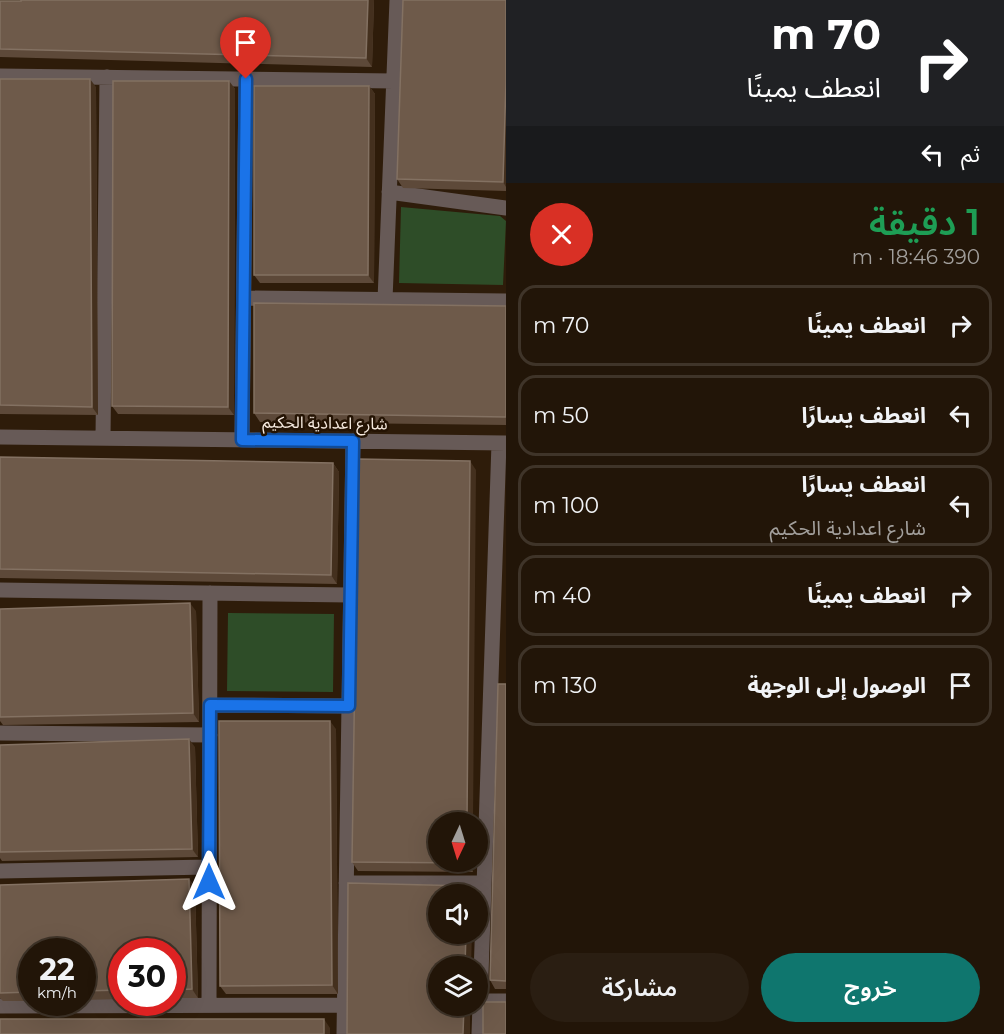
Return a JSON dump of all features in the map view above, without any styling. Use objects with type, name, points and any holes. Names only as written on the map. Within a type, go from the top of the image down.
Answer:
[{"type":"street","points":[[385,300],[397,0]]},
{"type":"street","points":[[0,76],[394,81]]},
{"type":"street","points":[[103,438],[107,77]]},
{"type":"street","points":[[242,440],[246,79]]},
{"type":"street","points":[[389,192],[506,208]]},
{"type":"street","points":[[244,298],[506,301]]},
{"type":"street","name":"شارع اعدادية الحكيم","points":[[0,437],[502,443]]},
{"type":"street","points":[[344,1034],[353,441]]},
{"type":"street","points":[[482,956],[484,883],[499,677],[502,443]]},
{"type":"street","points":[[0,590],[350,595]]},
{"type":"street","points":[[209,1005],[210,593]]},
{"type":"street","points":[[210,705],[349,706]]},
{"type":"street","points":[[0,733],[210,735]]},
{"type":"street","points":[[0,871],[209,867]]},
{"type":"street","points":[[346,883],[484,883]]},
{"type":"street","points":[[488,1001],[506,1001]]},
{"type":"street","points":[[0,1006],[345,1005]]},
{"type":"street","points":[[479,1034],[480,1016]]},
{"type":"green space","points":[[401,207],[500,216],[506,221],[503,285],[399,283]]},
{"type":"green space","points":[[228,613],[334,614],[333,692],[227,691]]},
{"type":"building","points":[[368,0],[366,58],[0,49],[0,1]]},
{"type":"building","points":[[403,0],[506,0],[503,182],[397,179]]},
{"type":"building","points":[[0,79],[90,79],[92,407],[0,405]]},
{"type":"building","points":[[113,81],[229,81],[228,407],[112,406]]},
{"type":"building","points":[[254,86],[369,86],[368,275],[254,275]]},
{"type":"building","points":[[254,303],[506,306],[506,417],[254,413]]},
{"type":"building","points":[[0,457],[333,463],[331,575],[0,569]]},
{"type":"building","points":[[358,459],[470,461],[467,812],[428,812],[428,863],[352,862]]},
{"type":"building","points":[[190,603],[193,713],[0,717],[0,609]]},
{"type":"building","points":[[498,684],[506,684],[506,981],[490,980]]},
{"type":"building","points":[[219,721],[330,721],[332,985],[220,986]]},
{"type":"building","points":[[189,739],[192,849],[0,852],[0,745]]},
{"type":"building","points":[[189,879],[192,989],[186,989],[186,938],[108,938],[108,990],[96,991],[96,938],[18,938],[18,992],[0,993],[0,885]]},
{"type":"building","points":[[348,883],[428,885],[428,944],[466,944],[465,956],[428,956],[428,1016],[464,1016],[463,1034],[347,1034]]},
{"type":"building","points":[[488,1002],[506,1002],[506,1034],[483,1034],[483,1016],[488,1016]]},
{"type":"building","points":[[0,1019],[324,1019],[324,1034],[0,1034]]},
{"type":"route","points":[[209,882],[210,705],[349,706],[353,441],[242,440],[246,79]]}]
